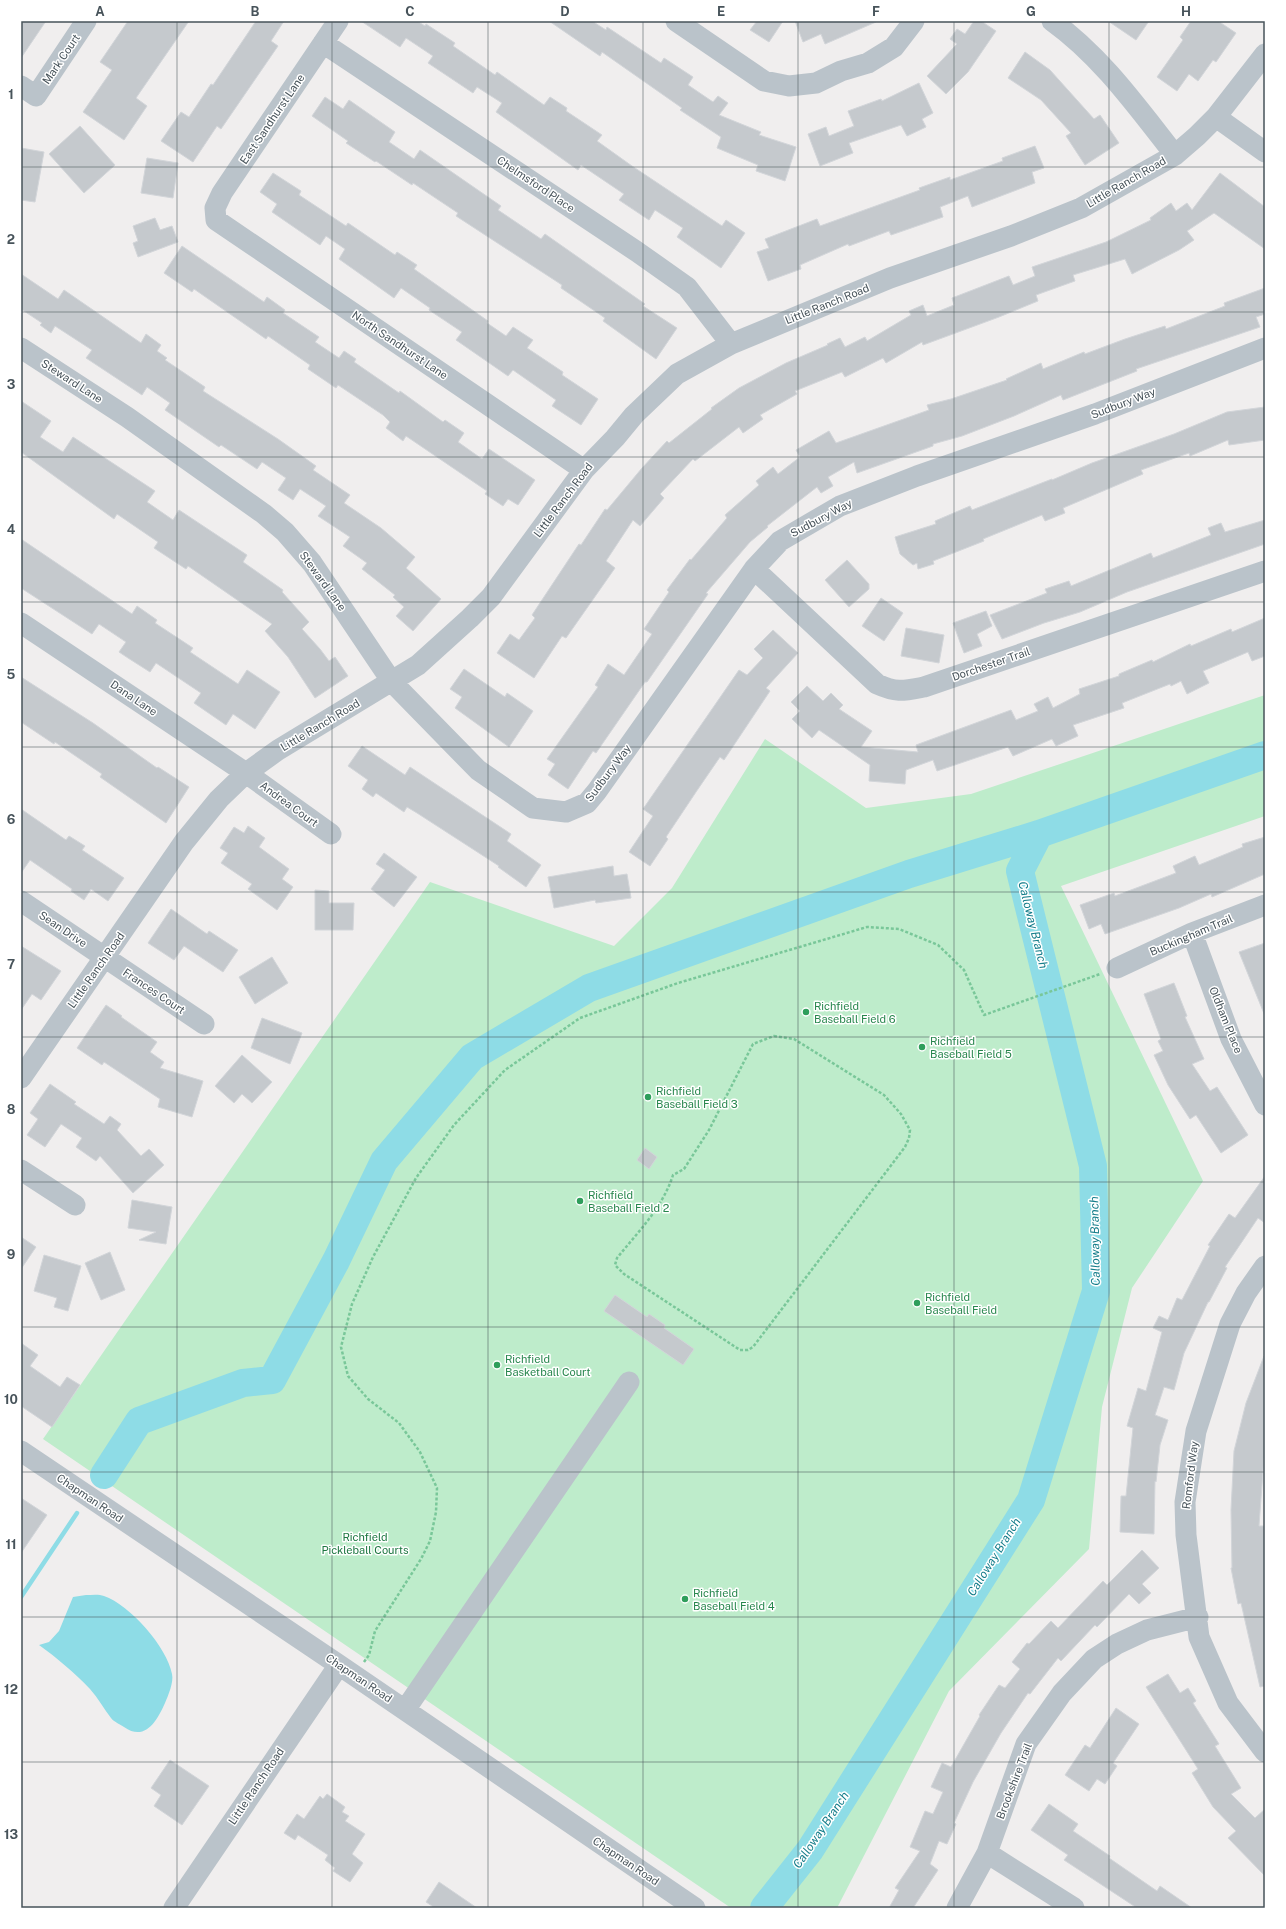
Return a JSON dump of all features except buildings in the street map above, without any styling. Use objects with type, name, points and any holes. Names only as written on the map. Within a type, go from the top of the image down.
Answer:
[{"type":"street","name":"Mark Court","points":[[29,91],[86,21]]},
{"type":"street","name":"East Sandhurst Lane","points":[[216,220],[215,208],[222,193],[338,21]]},
{"type":"street","points":[[676,21],[764,81],[789,86],[816,83],[841,71],[868,63],[894,47],[914,21]]},
{"type":"street","points":[[1052,21],[1073,36],[1111,73],[1175,155]]},
{"type":"street","name":"Chelmsford Place","points":[[323,43],[636,251],[687,287],[731,344]]},
{"type":"street","name":"Little Ranch Road","points":[[21,1078],[199,822],[219,799],[246,773],[278,750],[418,665],[491,598],[584,470],[615,438],[634,415],[677,374],[731,344],[890,278],[1011,236],[1081,208],[1175,155],[1216,117],[1265,54]]},
{"type":"street","points":[[1216,117],[1265,152]]},
{"type":"street","name":"North Sandhurst Lane","points":[[216,220],[584,470]]},
{"type":"street","name":"Steward Lane","points":[[21,348],[127,416],[264,514],[285,532],[312,563],[392,682],[478,770],[533,808]]},
{"type":"street","name":"Sudbury Way","points":[[533,808],[566,812],[587,803],[754,569],[780,541],[840,506],[917,476],[1095,414],[1265,348]]},
{"type":"street","name":"Dorchester Trail","points":[[754,569],[877,684],[891,691],[905,691],[924,687],[1265,571]]},
{"type":"street","name":"Dana Lane","points":[[21,624],[246,773]]},
{"type":"street","name":"Andrea Court","points":[[246,773],[331,834]]},
{"type":"street","name":"Sean Drive","points":[[21,901],[105,957]]},
{"type":"street","name":"Buckingham Trail","points":[[1118,968],[1192,933],[1265,904]]},
{"type":"street","name":"Oldham Place","points":[[1192,933],[1231,1039],[1265,1105]]},
{"type":"street","name":"Frances Court","points":[[105,957],[204,1024]]},
{"type":"street","points":[[21,1170],[75,1205]]},
{"type":"street","name":"Romford Way","points":[[1265,1266],[1246,1293],[1230,1324],[1196,1430],[1185,1502],[1186,1535],[1198,1617],[1199,1637],[1228,1703],[1265,1752]]},
{"type":"street","points":[[405,1710],[629,1382]]},
{"type":"street","name":"Chapman Road","points":[[21,1451],[347,1670],[695,1908]]},
{"type":"street","name":"Brookshire Trail","points":[[956,1908],[987,1853],[1026,1744],[1062,1693],[1094,1659],[1117,1644],[1147,1630],[1198,1617]]},
{"type":"street","name":"Little Ranch Road","points":[[174,1908],[347,1670]]},
{"type":"street","points":[[987,1853],[1074,1908]]},
{"type":"path","points":[[347,1670],[369,1655],[375,1631],[421,1558],[430,1540],[436,1512],[437,1488],[420,1452],[399,1423],[368,1399],[348,1376],[341,1347],[355,1297],[373,1257],[416,1178],[454,1125],[504,1070],[580,1018],[693,979],[867,927],[899,929],[938,945],[964,970],[984,1015],[1118,968]]},
{"type":"path","points":[[774,1036],[794,1038],[884,1095],[901,1114],[910,1130],[907,1142],[870,1195],[753,1347],[748,1350],[740,1350],[624,1274],[615,1265],[617,1258],[668,1192],[673,1175],[684,1169],[709,1130],[753,1044],[774,1036]]},
{"type":"green space","name":"Richfield Pickleball Courts","points":[[1265,695],[1265,816],[1061,886],[1203,1181],[1132,1288],[1102,1407],[1089,1549],[949,1691],[837,1908],[731,1908],[43,1439],[430,882],[614,946],[672,888],[765,739],[866,808],[971,794]]},
{"type":"water","points":[[86,1595],[104,1596],[125,1608],[146,1628],[169,1663],[172,1677],[169,1693],[158,1716],[144,1731],[131,1731],[114,1721],[108,1715],[93,1692],[66,1666],[39,1645],[49,1642],[59,1631],[73,1597]]},
{"type":"waterway","points":[[104,1475],[139,1421],[243,1383],[272,1380],[336,1261],[384,1161],[472,1057],[589,988],[909,874],[1039,834],[1265,755]]},
{"type":"waterway","name":"Calloway Branch","points":[[764,1908],[810,1850],[1031,1500],[1096,1291],[1093,1166],[1020,871],[1039,834]]},
{"type":"waterway","points":[[21,1597],[77,1513]]},
{"type":"place","name":"Richfield Baseball Field 6","points":[[806,1012]]},
{"type":"place","name":"Richfield Baseball Field 5","points":[[922,1047]]},
{"type":"place","name":"Richfield Baseball Field 3","points":[[648,1097]]},
{"type":"place","name":"Richfield Baseball Field 2","points":[[580,1201]]},
{"type":"place","name":"Richfield Baseball Field","points":[[917,1303]]},
{"type":"place","name":"Richfield Basketball Court","points":[[497,1365]]},
{"type":"place","name":"Richfield Baseball Field 4","points":[[685,1599]]}]
